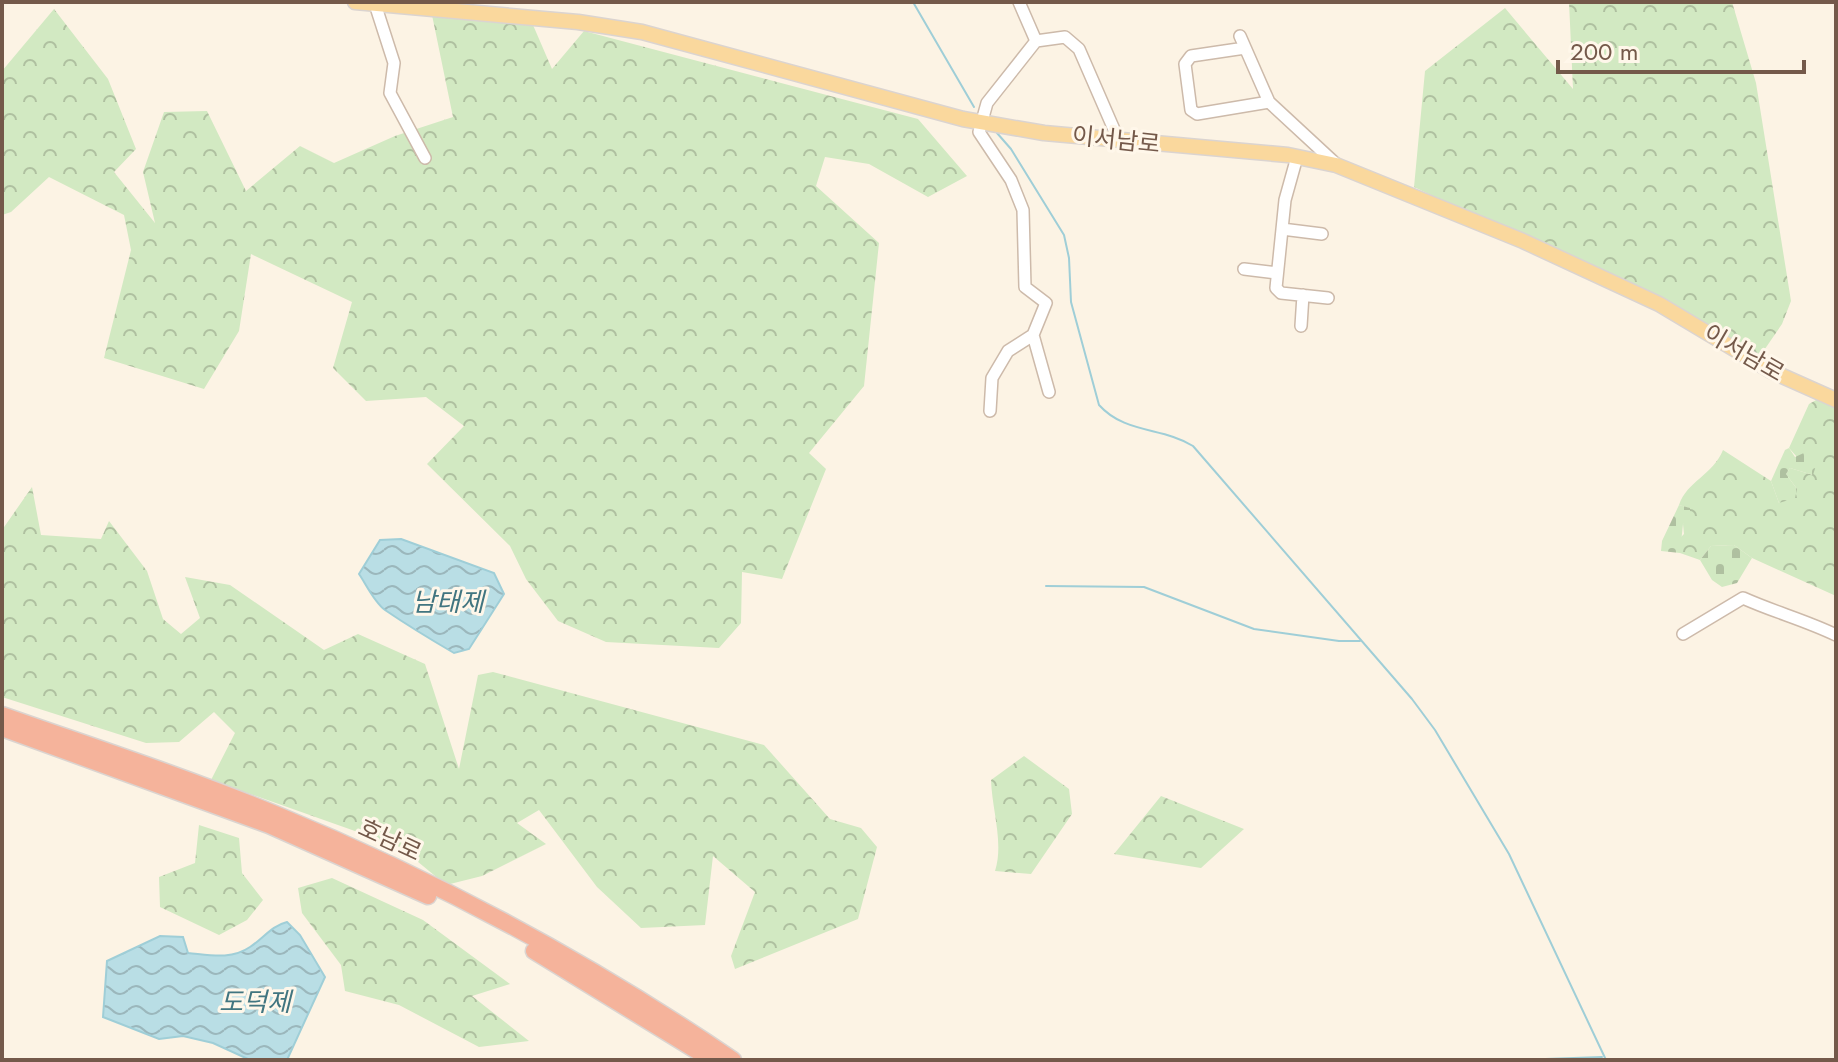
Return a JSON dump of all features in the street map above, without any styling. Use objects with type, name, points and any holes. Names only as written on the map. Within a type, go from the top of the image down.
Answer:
[{"type":"highway","name":"호남로","points":[[2,715],[275,814],[443,891],[601,974],[733,1060]]},
{"type":"highway","points":[[35,718],[147,760],[153,768]]},
{"type":"highway","name":"호남로","points":[[2,728],[269,825],[429,896],[590,983],[712,1060]]},
{"type":"main road","name":"이서남로","points":[[355,2],[508,14],[642,32],[983,122],[1119,141],[1294,156],[1336,165],[1523,241],[1659,304],[1771,371],[1836,400]]},
{"type":"street","points":[[1019,2],[1036,41]]},
{"type":"street","points":[[375,4],[394,63],[390,93],[425,158]]},
{"type":"street","points":[[1240,36],[1269,102],[1336,165]]},
{"type":"street","points":[[990,411],[992,378],[1008,351],[1033,335],[1046,303],[1025,287],[1023,210],[1011,180],[979,132],[987,103],[1036,41],[1065,37],[1079,49],[1119,141]]},
{"type":"street","points":[[1245,48],[1191,56],[1185,64],[1191,110],[1197,114],[1269,102]]},
{"type":"street","points":[[1304,137],[1302,146],[1294,156],[1285,200],[1276,288],[1281,293],[1328,298]]},
{"type":"street","points":[[1282,229],[1322,234]]},
{"type":"street","points":[[1244,269],[1277,273]]},
{"type":"street","points":[[1301,326],[1303,295]]},
{"type":"street","points":[[1033,335],[1049,392]]},
{"type":"street","points":[[1683,634],[1743,598],[1779,614],[1798,616],[1836,635]]},
{"type":"green space","points":[[1569,2],[1732,2],[1756,83],[1791,301],[1782,324],[1756,362],[1659,304],[1414,187],[1425,71],[1505,8],[1573,89]]},
{"type":"green space","points":[[54,9],[108,79],[136,149],[114,172],[155,223],[143,172],[164,112],[207,111],[246,191],[300,146],[334,163],[395,136],[453,117],[432,15],[533,25],[552,69],[584,31],[918,119],[967,176],[928,197],[869,164],[825,157],[816,186],[879,243],[864,386],[809,453],[826,469],[782,579],[742,572],[741,623],[719,648],[606,642],[558,621],[526,579],[510,546],[427,464],[464,426],[426,397],[366,401],[333,368],[352,302],[251,254],[239,331],[204,389],[104,358],[131,250],[124,215],[49,177],[11,212],[2,215],[2,71]]},
{"type":"green space","points":[[1818,399],[1836,406],[1836,596],[1752,558],[1734,545],[1711,546],[1700,560],[1680,553],[1679,539],[1684,534],[1683,524],[1689,508],[1679,505],[1688,490],[1719,459],[1723,450],[1771,481],[1779,503],[1797,489],[1786,474],[1790,468],[1813,475],[1789,448],[1809,404]]},
{"type":"green space","points":[[1789,448],[1795,457],[1806,452],[1819,456],[1813,475],[1790,468],[1786,474],[1797,489],[1795,498],[1779,503],[1771,481],[1785,450]]},
{"type":"green space","points":[[32,487],[41,535],[101,539],[109,521],[147,571],[163,619],[181,634],[200,618],[185,577],[230,585],[324,650],[358,634],[425,664],[459,769],[478,675],[493,672],[764,745],[830,819],[861,828],[877,847],[858,919],[735,969],[731,956],[755,892],[713,856],[705,925],[641,928],[597,887],[539,810],[517,823],[546,844],[482,876],[446,885],[400,847],[211,780],[235,733],[214,712],[179,742],[146,743],[2,697],[2,530]]},
{"type":"green space","points":[[1679,505],[1690,508],[1690,518],[1683,524],[1680,553],[1661,551],[1662,541]]},
{"type":"green space","points":[[1734,545],[1752,558],[1737,583],[1722,587],[1712,580],[1700,560],[1711,546]]},
{"type":"green space","points":[[1024,756],[1069,789],[1072,814],[1031,874],[995,871],[998,838],[991,780]]},
{"type":"green space","points":[[1161,796],[1244,829],[1201,868],[1114,854]]},
{"type":"green space","points":[[199,825],[239,838],[242,873],[263,900],[247,920],[219,935],[160,907],[159,877],[195,863]]},
{"type":"green space","points":[[332,878],[423,920],[510,984],[472,996],[529,1041],[479,1047],[399,1005],[345,991],[341,965],[302,913],[298,888]]},
{"type":"water","name":"남태제","points":[[401,539],[494,573],[504,594],[469,649],[454,653],[385,610],[370,593],[359,574],[380,540]]},
{"type":"water","name":"도덕제","points":[[287,922],[300,935],[325,977],[287,1060],[250,1060],[213,1043],[183,1036],[159,1039],[103,1017],[107,961],[160,936],[183,937],[188,953],[235,954]]},
{"type":"waterway","points":[[913,2],[974,107]]},
{"type":"waterway","points":[[997,133],[1011,149],[1064,235],[1069,258],[1071,302],[1099,405],[1120,421],[1193,446],[1412,699],[1435,730],[1509,854],[1606,1060]]},
{"type":"waterway","points":[[1046,586],[1144,587],[1254,629],[1360,641]]},
{"type":"waterway","points":[[1520,1060],[1602,1057]]}]
